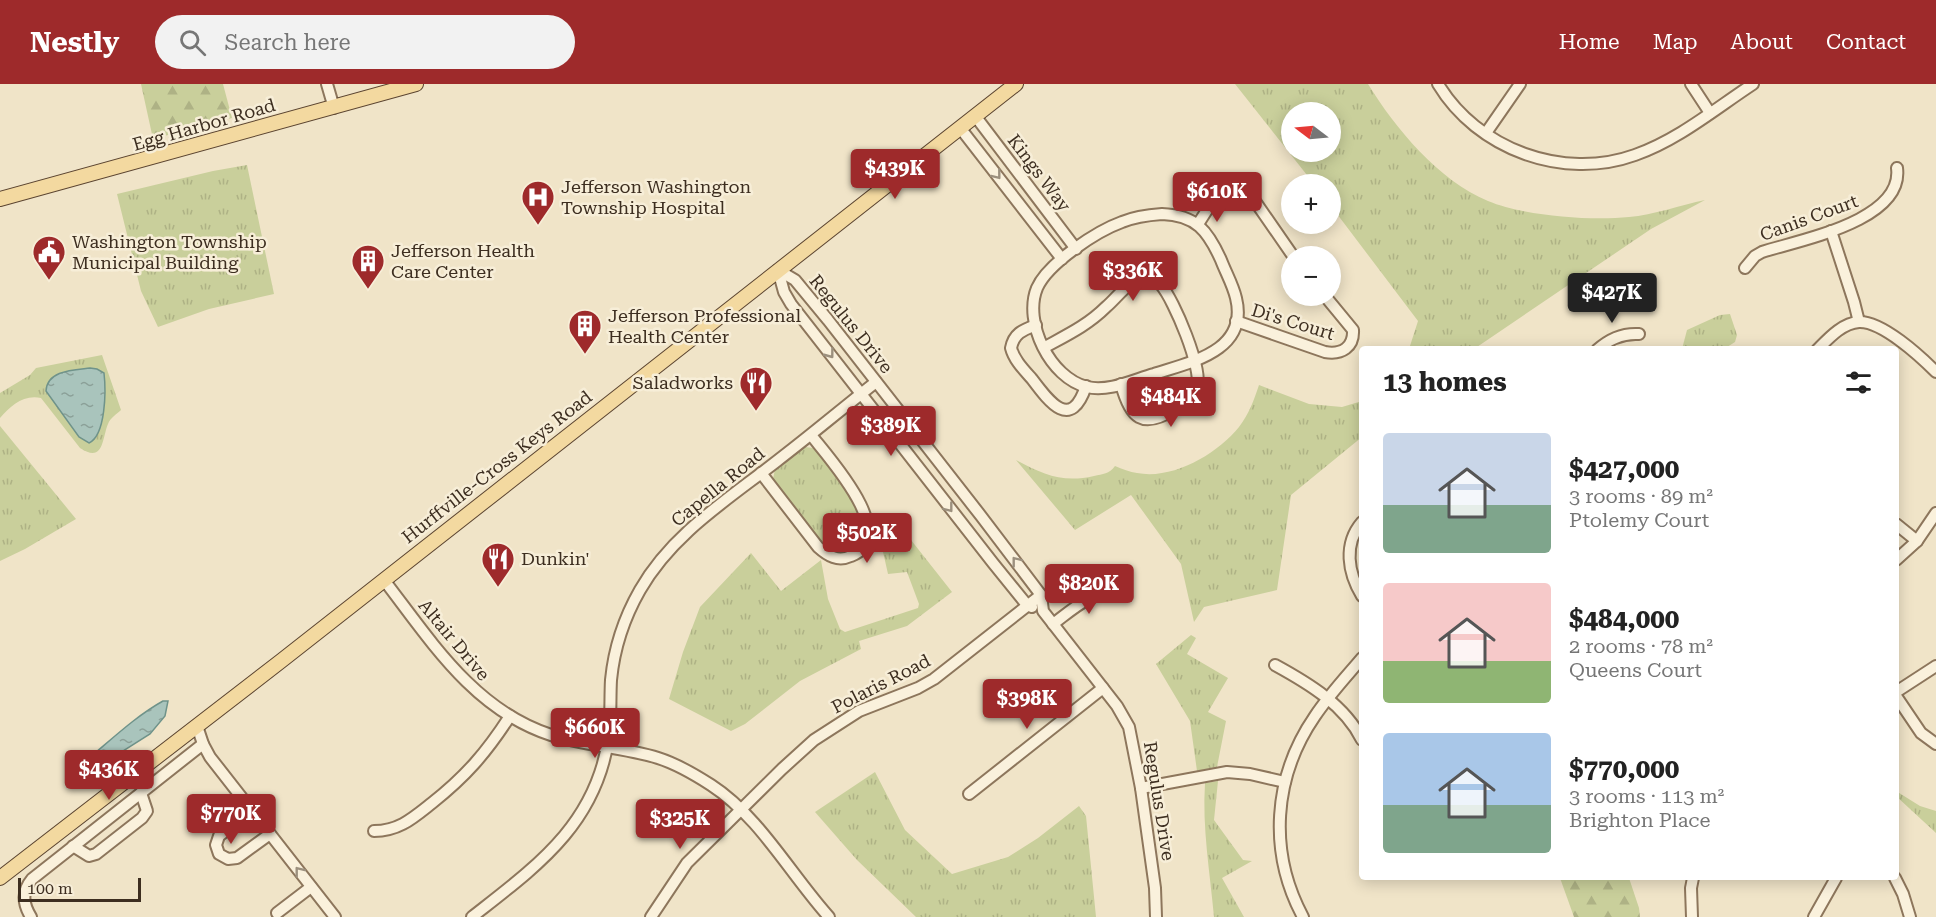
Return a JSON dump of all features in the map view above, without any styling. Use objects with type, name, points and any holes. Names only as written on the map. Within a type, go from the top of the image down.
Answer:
[{"type":"main road","name":"Egg Harbor Road","points":[[0,199],[416,84]]},
{"type":"main road","name":"Hurffville-Cross Keys Road","points":[[0,878],[1016,84]]},
{"type":"street","points":[[327,84],[334,108]]},
{"type":"street","points":[[1438,84],[1465,117],[1513,150],[1561,163],[1591,164],[1622,159],[1665,142],[1753,84]]},
{"type":"street","points":[[1486,133],[1520,84]]},
{"type":"street","points":[[1691,84],[1710,112]]},
{"type":"street","name":"Kings Way","points":[[976,117],[1076,249]]},
{"type":"street","name":"Kings Way","points":[[961,129],[1062,260]]},
{"type":"street","name":"Canis Court","points":[[1745,268],[1755,256],[1762,252],[1831,231],[1867,216],[1884,202],[1896,184],[1897,168]]},
{"type":"street","points":[[1198,224],[1221,192],[1229,186],[1242,187],[1250,194],[1286,246]]},
{"type":"street","points":[[1171,214],[1198,224],[1214,244],[1234,290],[1238,306],[1231,335],[1223,346],[1195,361],[1121,384],[1101,387],[1086,386],[1072,380],[1061,371],[1045,347],[1036,325],[1033,303],[1038,286],[1048,272],[1076,249],[1114,225],[1137,217],[1171,214]]},
{"type":"street","points":[[1831,231],[1859,322]]},
{"type":"street","name":"Regulus Drive","points":[[778,270],[795,280],[830,322],[1041,595]]},
{"type":"street","name":"Regulus Drive","points":[[778,270],[784,292],[815,334],[1027,605]]},
{"type":"street","points":[[1045,347],[1088,323],[1133,282],[1139,278],[1150,277],[1158,281],[1165,290],[1186,336],[1195,361],[1199,382],[1195,393],[1188,400],[1153,420],[1142,418],[1132,411],[1124,398],[1121,384]]},
{"type":"street","name":"Di's Court","points":[[1236,321],[1325,352],[1338,353],[1344,351],[1352,342],[1353,330],[1333,306]]},
{"type":"street","points":[[815,334],[830,322]]},
{"type":"street","points":[[1822,346],[1844,327],[1859,322],[1883,329],[1936,372]]},
{"type":"street","points":[[1036,325],[1019,332],[1011,348],[1016,359],[1049,402],[1061,409],[1071,410],[1081,402],[1086,386]]},
{"type":"street","points":[[1603,346],[1618,337],[1639,334]]},
{"type":"street","name":"Capella Road","points":[[472,917],[535,867],[565,837],[590,797],[606,747],[616,650],[627,617],[640,589],[660,560],[684,534],[876,382]]},
{"type":"street","points":[[761,473],[818,548],[826,555],[845,559],[861,551],[869,534],[861,505],[849,484],[811,435]]},
{"type":"street","points":[[1899,557],[1917,542],[1936,513]]},
{"type":"street","points":[[1359,526],[1354,534],[1349,556],[1350,567],[1359,589]]},
{"type":"street","points":[[1899,527],[1917,542]]},
{"type":"street","name":"Altair Drive","points":[[384,580],[463,680],[484,699],[510,716],[553,735],[650,756],[680,767],[714,787],[740,810],[829,917]]},
{"type":"street","points":[[1053,624],[1087,598],[1102,592],[1120,591]]},
{"type":"street","points":[[1027,605],[1043,611],[1041,595]]},
{"type":"street","name":"Polaris Road","points":[[651,917],[687,863],[789,762],[822,734],[859,711],[918,688],[934,679],[1041,595]]},
{"type":"street","name":"Regulus Drive","points":[[1043,611],[1117,706],[1129,727],[1141,788],[1155,888],[1156,917]]},
{"type":"street","points":[[1303,917],[1286,878],[1279,842],[1280,808],[1285,782],[1300,742],[1314,717],[1359,662]]},
{"type":"street","points":[[1275,666],[1291,674],[1349,718],[1359,735]]},
{"type":"street","points":[[1899,692],[1936,666]]},
{"type":"street","points":[[969,794],[1103,688]]},
{"type":"street","points":[[1899,699],[1921,733],[1936,744]]},
{"type":"street","points":[[374,831],[388,830],[407,822],[454,786],[481,759],[510,716]]},
{"type":"street","points":[[197,726],[210,757],[334,917]]},
{"type":"street","points":[[31,917],[23,902],[27,885],[32,879],[203,744]]},
{"type":"street","points":[[1141,788],[1227,772],[1250,774],[1285,782]]},
{"type":"street","points":[[73,846],[90,856],[142,818],[147,811],[141,794]]},
{"type":"street","points":[[95,806],[112,816]]},
{"type":"street","points":[[95,806],[102,824]]},
{"type":"street","points":[[252,810],[219,836],[216,845],[219,854],[228,859],[237,858],[270,834]]},
{"type":"street","points":[[1692,880],[1692,917]]},
{"type":"street","points":[[1814,917],[1835,880]]},
{"type":"street","points":[[1896,880],[1904,894],[1910,917]]},
{"type":"street","points":[[277,913],[311,887]]},
{"type":"green space","points":[[141,84],[223,84],[232,118],[153,139]]},
{"type":"green space","points":[[1235,84],[1368,84],[1391,118],[1436,167],[1470,192],[1503,206],[1538,214],[1577,218],[1613,218],[1648,214],[1705,200],[1651,229],[1478,346],[1410,346],[1418,321],[1341,219],[1341,174],[1306,174],[1297,162],[1341,162],[1341,102],[1281,102],[1281,142]]},
{"type":"green space","points":[[247,165],[274,294],[209,309],[158,327],[141,291],[117,194]]},
{"type":"green space","points":[[1730,314],[1737,335],[1735,342],[1729,346],[1683,346],[1687,330],[1720,315]]},
{"type":"green space","points":[[102,355],[121,410],[109,422],[98,451],[88,452],[80,448],[41,398],[23,399],[8,409],[0,418],[0,393],[30,375],[36,368]]},
{"type":"green space","points":[[1259,385],[1309,404],[1342,407],[1359,402],[1359,439],[1291,495],[1277,590],[1204,607],[1194,622],[1181,564],[1131,495],[1075,530],[1016,460],[1045,474],[1073,479],[1103,474],[1115,466],[1134,473],[1165,473],[1193,463],[1219,447],[1239,427]]},
{"type":"green space","points":[[0,426],[76,519],[0,561]]},
{"type":"green space","points":[[805,447],[813,448],[823,459],[842,484],[858,514],[862,528],[861,540],[851,552],[840,553],[827,549],[773,479],[775,469]]},
{"type":"green space","points":[[911,540],[952,592],[907,626],[859,641],[861,649],[800,681],[745,724],[731,731],[669,699],[700,607],[751,553],[781,591],[821,560],[828,599],[840,629],[845,632],[918,608],[919,604],[907,572],[888,574],[881,543]]},
{"type":"green space","points":[[1191,635],[1196,638],[1187,654],[1228,678],[1208,712],[1226,721],[1217,767],[1197,771],[1190,721],[1156,664]]},
{"type":"green space","points":[[875,772],[905,830],[952,874],[1008,857],[1038,838],[1079,806],[1086,816],[1096,917],[916,917],[857,860],[815,812]]},
{"type":"green space","points":[[1218,781],[1214,820],[1243,860],[1252,861],[1222,878],[1244,917],[1214,917],[1205,833],[1204,800],[1205,783]]},
{"type":"green space","points":[[1899,793],[1920,806],[1936,811],[1936,833],[1899,799]]},
{"type":"green space","points":[[1561,880],[1630,880],[1640,917],[1574,917]]},
{"type":"water","points":[[90,368],[104,373],[105,390],[102,422],[95,438],[89,443],[79,437],[46,391],[51,379],[56,375]]},
{"type":"water","points":[[163,701],[168,701],[165,716],[150,734],[93,770],[86,765],[88,759],[124,728]]},
{"type":"place","name":"Jefferson Washington Township Hospital","points":[[538,226]]},
{"type":"place","name":"Washington Township Municipal Building","points":[[49,281]]},
{"type":"place","name":"Jefferson Health Care Center","points":[[368,290]]},
{"type":"place","name":"Jefferson Professional Health Center","points":[[585,355]]},
{"type":"place","name":"Saladworks","points":[[756,412]]},
{"type":"place","name":"Dunkin'","points":[[498,588]]}]
